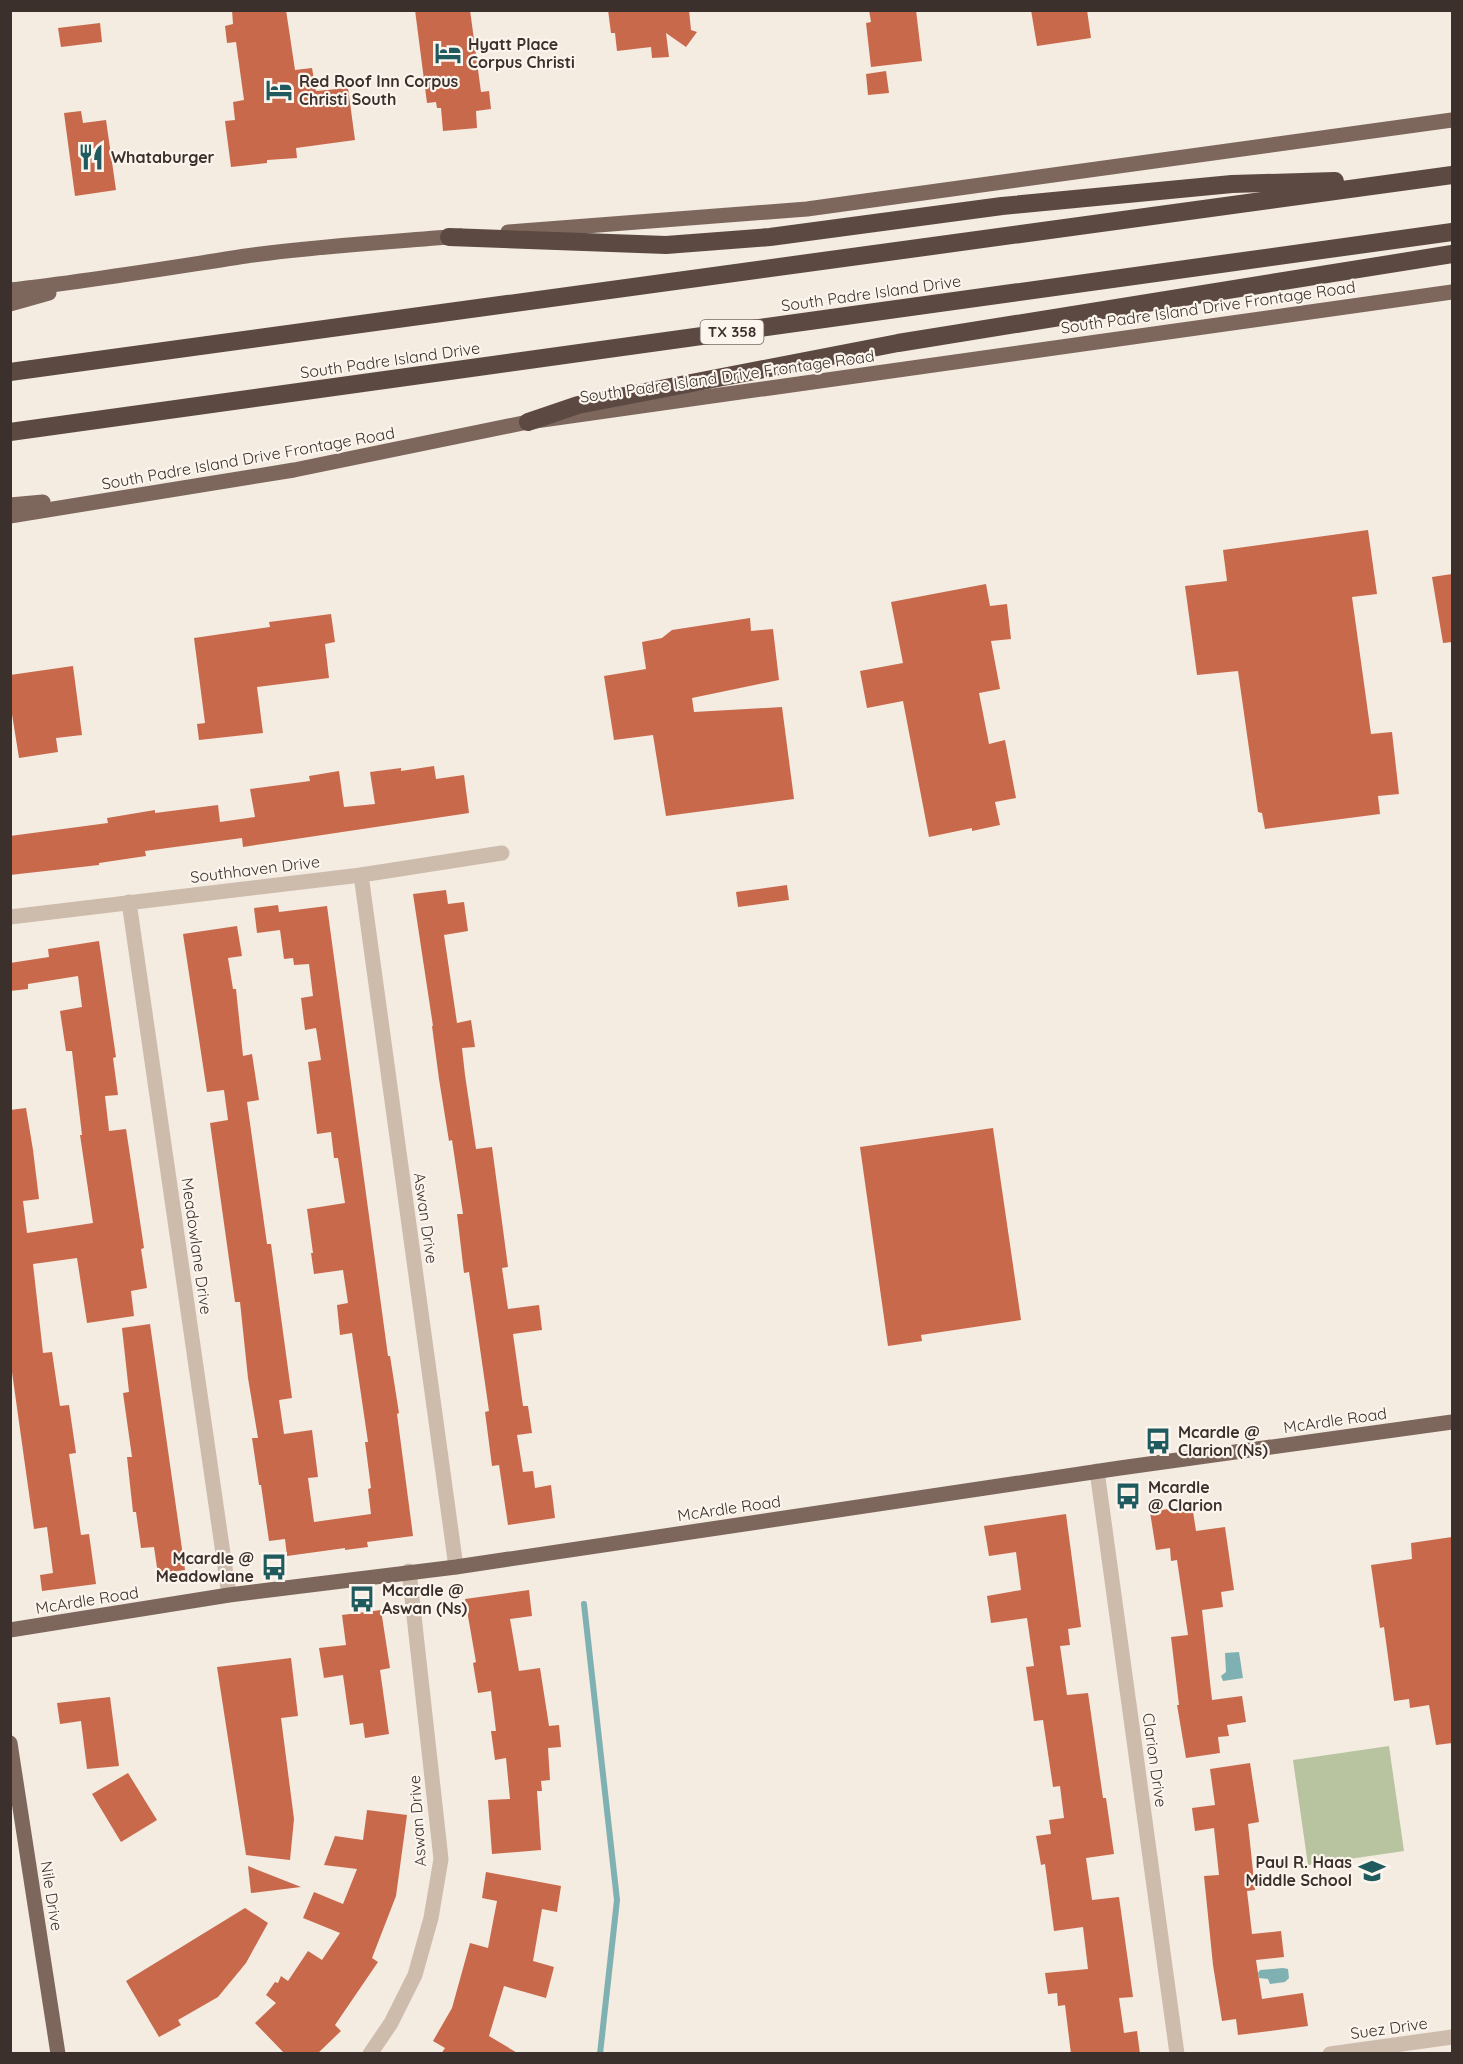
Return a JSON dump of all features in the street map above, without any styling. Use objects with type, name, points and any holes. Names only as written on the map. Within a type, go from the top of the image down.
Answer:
[{"type":"highway","points":[[10,372],[1452,175]]},
{"type":"highway","points":[[449,237],[666,245],[770,237],[1002,206],[1232,184],[1427,179]]},
{"type":"highway","name":"South Padre Island Drive","points":[[10,432],[1452,232]]},
{"type":"highway","points":[[528,422],[578,405],[898,343],[1452,254]]},
{"type":"main road","points":[[10,290],[92,281],[247,256],[318,248],[807,209],[1452,120]]},
{"type":"main road","points":[[10,304],[92,281]]},
{"type":"main road","name":"South Padre Island Drive Frontage Road","points":[[10,516],[294,470],[528,422],[1452,292]]},
{"type":"main road","points":[[10,505],[40,502],[99,503]]},
{"type":"main road","name":"McArdle Road","points":[[10,1630],[229,1595],[456,1567],[1097,1471],[1452,1422]]},
{"type":"main road","name":"Nile Drive","points":[[10,1743],[58,2054]]},
{"type":"street","name":"Southhaven Drive","points":[[10,917],[361,875],[502,853]]},
{"type":"street","name":"Aswan Drive","points":[[361,875],[456,1567]]},
{"type":"street","name":"Meadowlane Drive","points":[[129,902],[229,1595]]},
{"type":"street","name":"Clarion Drive","points":[[1097,1471],[1177,2054]]},
{"type":"street","name":"Aswan Drive","points":[[370,2054],[391,2023],[415,1974],[431,1918],[441,1859],[409,1571]]},
{"type":"street","name":"Suez Drive","points":[[1330,2054],[1436,2047],[1452,2037]]},
{"type":"green space","points":[[1389,1746],[1404,1851],[1308,1865],[1293,1760]]},
{"type":"water","points":[[1239,1652],[1243,1678],[1223,1681],[1221,1676],[1226,1672],[1225,1653]]},
{"type":"water","points":[[1288,1969],[1289,1978],[1285,1982],[1270,1984],[1268,1979],[1259,1978],[1260,1970]]},
{"type":"building","name":"Red Roof Inn Corpus Christi South","points":[[232,10],[286,10],[295,70],[312,68],[316,91],[348,88],[355,140],[296,148],[297,158],[267,160],[267,163],[231,167],[225,121],[235,120],[233,102],[244,100],[236,42],[227,43],[225,26],[233,24]]},
{"type":"building","name":"Hyatt Place Corpus Christi","points":[[415,10],[470,10],[481,92],[489,91],[491,109],[476,111],[477,128],[443,131],[441,108],[437,108],[436,102],[427,103]]},
{"type":"building","points":[[608,10],[689,10],[691,30],[697,32],[686,47],[666,33],[669,57],[652,58],[651,47],[617,51],[615,33],[611,33]]},
{"type":"building","points":[[869,10],[916,10],[922,61],[871,67],[866,23],[871,22]]},
{"type":"building","points":[[1031,10],[1087,10],[1091,38],[1037,46]]},
{"type":"building","points":[[100,23],[102,42],[61,47],[58,28]]},
{"type":"building","points":[[886,71],[889,93],[868,95],[866,74]]},
{"type":"building","name":"Whataburger","points":[[81,111],[83,123],[106,120],[116,190],[75,196],[64,113]]},
{"type":"building","points":[[1368,530],[1377,594],[1352,597],[1371,734],[1392,732],[1399,794],[1378,796],[1380,814],[1265,829],[1262,813],[1258,812],[1238,671],[1197,675],[1185,586],[1227,581],[1223,550]]},
{"type":"building","points":[[1452,574],[1452,642],[1443,643],[1432,577]]},
{"type":"building","points":[[986,584],[990,606],[1007,604],[1011,639],[991,641],[1000,689],[979,693],[989,744],[1005,740],[1016,798],[995,802],[1000,825],[929,837],[903,701],[867,708],[860,671],[903,663],[891,602]]},
{"type":"building","points":[[331,614],[335,642],[325,644],[329,678],[257,687],[263,733],[199,740],[197,724],[205,723],[194,638],[270,627],[269,622]]},
{"type":"building","points":[[750,618],[751,631],[773,629],[779,680],[692,698],[694,712],[782,707],[794,799],[666,816],[653,735],[614,740],[604,676],[646,669],[642,642],[662,638],[672,630]]},
{"type":"building","points":[[73,666],[82,735],[56,738],[58,752],[19,758],[10,702],[10,675]]},
{"type":"building","points":[[434,766],[436,779],[464,775],[469,813],[243,847],[242,838],[145,851],[146,856],[99,863],[99,865],[10,875],[10,836],[108,823],[107,818],[155,810],[155,813],[218,805],[220,822],[255,817],[250,789],[310,781],[309,776],[339,771],[344,807],[375,804],[370,772],[401,768],[401,771]]},
{"type":"building","points":[[787,885],[789,900],[738,907],[736,892]]},
{"type":"building","points":[[446,890],[448,904],[464,902],[468,931],[444,935],[457,1023],[471,1020],[475,1047],[462,1048],[465,1075],[476,1149],[492,1147],[508,1267],[502,1268],[508,1309],[539,1305],[542,1330],[513,1334],[523,1406],[528,1406],[532,1433],[517,1435],[523,1472],[533,1471],[535,1488],[551,1485],[555,1518],[508,1525],[499,1465],[492,1466],[485,1412],[489,1411],[469,1272],[464,1273],[457,1214],[463,1214],[452,1140],[449,1141],[439,1079],[413,894]]},
{"type":"building","points":[[278,905],[279,912],[327,906],[388,1356],[390,1356],[399,1413],[397,1414],[413,1536],[367,1542],[368,1547],[287,1556],[285,1539],[269,1541],[261,1485],[259,1485],[252,1438],[258,1438],[248,1378],[240,1302],[235,1302],[210,1123],[228,1120],[224,1090],[207,1092],[183,934],[237,926],[242,956],[228,958],[233,989],[236,989],[243,1056],[252,1054],[259,1100],[247,1102],[267,1244],[271,1244],[292,1398],[279,1400],[284,1434],[312,1430],[318,1477],[308,1478],[314,1522],[371,1514],[368,1489],[371,1488],[365,1442],[368,1442],[352,1333],[340,1335],[337,1305],[348,1303],[343,1270],[314,1274],[311,1253],[313,1253],[307,1209],[345,1203],[338,1158],[334,1158],[331,1132],[317,1134],[308,1062],[321,1060],[316,1028],[305,1030],[301,998],[313,996],[309,964],[294,965],[293,958],[284,959],[280,930],[257,933],[254,908]]},
{"type":"building","points":[[99,941],[116,1057],[113,1058],[118,1095],[105,1096],[109,1131],[126,1129],[144,1248],[141,1249],[147,1288],[131,1291],[134,1316],[87,1323],[77,1258],[33,1264],[43,1353],[52,1352],[60,1406],[69,1405],[76,1453],[69,1454],[81,1535],[89,1534],[96,1584],[42,1591],[40,1575],[53,1573],[47,1527],[34,1529],[10,1358],[10,1110],[26,1108],[33,1150],[39,1199],[23,1201],[27,1233],[93,1223],[80,1135],[82,1135],[72,1051],[66,1051],[60,1011],[82,1007],[78,976],[28,984],[28,989],[10,991],[10,963],[49,957],[48,949]]},
{"type":"building","points":[[993,1128],[1021,1320],[921,1335],[922,1341],[888,1346],[860,1147]]},
{"type":"building","points":[[150,1324],[185,1570],[158,1574],[154,1547],[141,1548],[136,1512],[133,1512],[127,1457],[132,1457],[123,1393],[129,1392],[122,1328]]},
{"type":"building","points":[[1192,1505],[1196,1531],[1225,1527],[1234,1590],[1221,1592],[1223,1607],[1202,1610],[1212,1700],[1242,1696],[1246,1722],[1227,1725],[1229,1736],[1218,1737],[1220,1753],[1186,1758],[1177,1705],[1179,1705],[1171,1637],[1188,1635],[1177,1560],[1171,1561],[1170,1548],[1156,1550],[1150,1512]]},
{"type":"building","points":[[1066,1514],[1081,1627],[1068,1629],[1070,1645],[1060,1646],[1067,1695],[1088,1693],[1103,1798],[1106,1798],[1114,1854],[1086,1858],[1092,1900],[1119,1897],[1133,1997],[1119,1998],[1124,2033],[1137,2031],[1140,2054],[1071,2054],[1065,2005],[1058,2006],[1057,1993],[1048,1994],[1045,1973],[1088,1969],[1083,1927],[1054,1931],[1045,1864],[1041,1865],[1036,1836],[1051,1834],[1049,1820],[1064,1818],[1060,1786],[1053,1787],[1043,1720],[1034,1721],[1026,1667],[1034,1666],[1027,1618],[991,1623],[987,1596],[1021,1590],[1016,1552],[989,1556],[984,1526]]},
{"type":"building","points":[[1452,1537],[1452,1743],[1436,1745],[1429,1705],[1410,1708],[1409,1699],[1394,1701],[1384,1627],[1380,1628],[1371,1565],[1412,1559],[1411,1543]]},
{"type":"building","points":[[529,1590],[532,1616],[510,1619],[519,1671],[540,1668],[549,1726],[559,1725],[561,1747],[548,1748],[550,1780],[541,1781],[542,1791],[537,1791],[541,1850],[492,1854],[488,1800],[510,1799],[506,1758],[495,1760],[491,1731],[496,1731],[491,1691],[478,1693],[473,1663],[476,1662],[465,1599]]},
{"type":"building","points":[[381,1610],[390,1668],[380,1670],[389,1734],[365,1738],[363,1723],[350,1725],[343,1675],[324,1678],[319,1648],[346,1645],[342,1615]]},
{"type":"building","points":[[291,1658],[298,1716],[281,1718],[294,1819],[290,1860],[246,1855],[217,1667]]},
{"type":"building","points":[[110,1697],[119,1766],[87,1769],[81,1721],[60,1724],[57,1703]]},
{"type":"building","points":[[1250,1763],[1259,1822],[1248,1824],[1255,1890],[1247,1891],[1252,1934],[1281,1931],[1284,1957],[1256,1960],[1262,1999],[1303,1993],[1308,2026],[1238,2035],[1236,2019],[1222,2021],[1213,1965],[1204,1876],[1219,1875],[1214,1828],[1195,1831],[1192,1808],[1215,1805],[1210,1769]]},
{"type":"building","points":[[128,1773],[157,1820],[121,1842],[92,1794]]},
{"type":"building","points":[[367,1810],[407,1815],[396,1896],[372,1958],[378,1962],[335,2025],[341,2031],[317,2054],[285,2054],[255,2023],[276,2003],[266,1995],[275,1982],[278,1983],[281,1976],[288,1981],[308,1951],[322,1960],[340,1933],[303,1918],[314,1892],[343,1904],[357,1869],[324,1865],[335,1836],[363,1840]]},
{"type":"building","points":[[248,1866],[301,1887],[251,1893]]},
{"type":"building","points":[[486,1872],[561,1886],[557,1912],[542,1909],[533,1961],[554,1967],[546,1998],[504,1986],[489,2036],[519,2054],[441,2054],[445,2048],[433,2041],[452,2008],[470,1943],[488,1948],[497,1901],[482,1898]]},
{"type":"building","points":[[245,1908],[268,1923],[246,1963],[218,1997],[178,2020],[181,2025],[159,2037],[126,1981]]},
{"type":"waterway","points":[[584,1604],[617,1900],[600,2054]]},
{"type":"place","name":"Hyatt Place Corpus Christi","points":[[448,53]]},
{"type":"place","name":"Red Roof Inn Corpus Christi South","points":[[279,90]]},
{"type":"place","name":"Whataburger","points":[[91,157]]},
{"type":"place","name":"Mcardle @ Clarion (Ns)","points":[[1158,1441]]},
{"type":"place","name":"Mcardle @ Clarion","points":[[1128,1496]]},
{"type":"place","name":"Mcardle @ Meadowlane","points":[[274,1567]]},
{"type":"place","name":"Mcardle @ Aswan (Ns)","points":[[362,1599]]},
{"type":"place","name":"Paul R. Haas Middle School","points":[[1372,1871]]}]
